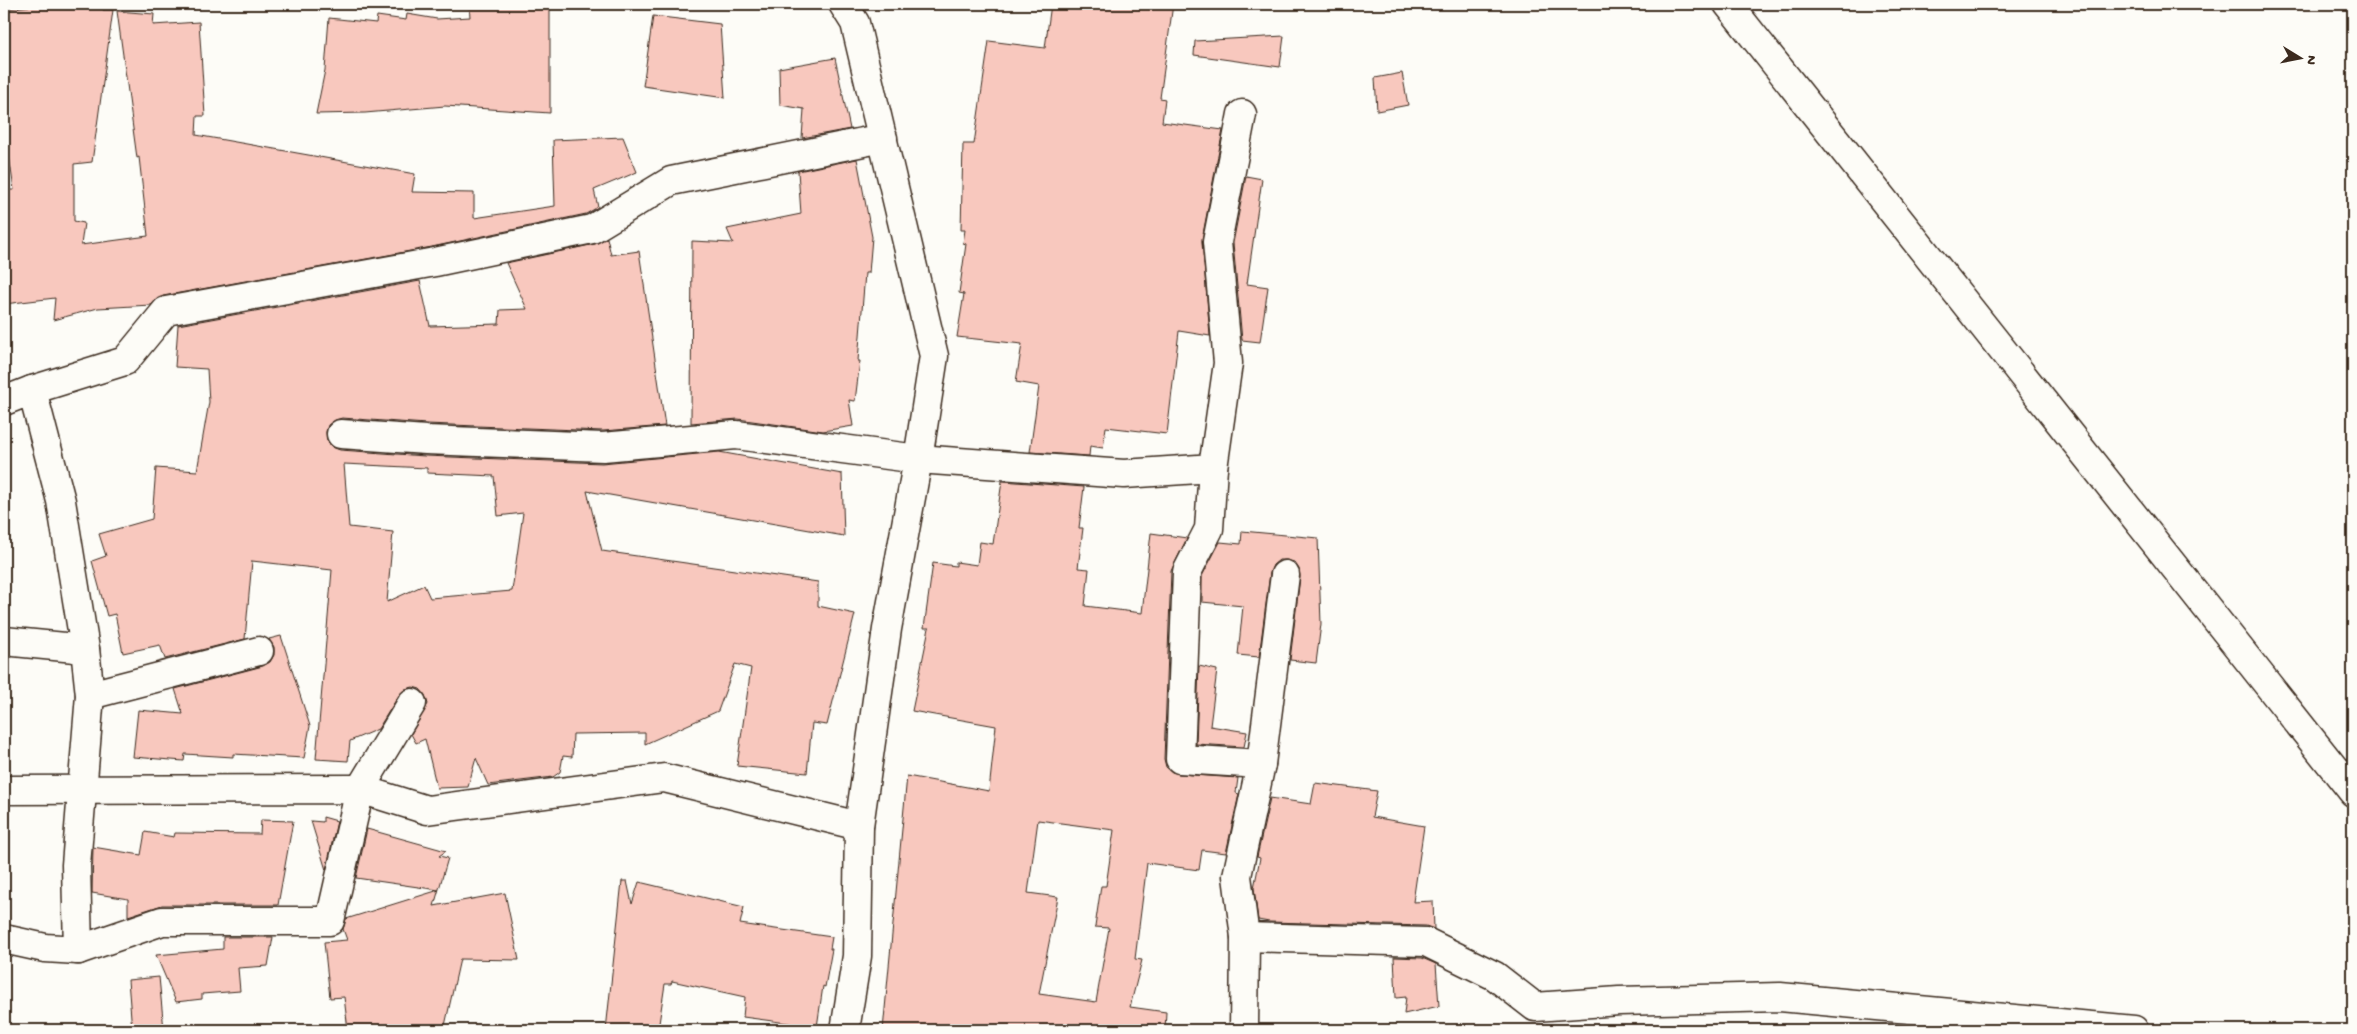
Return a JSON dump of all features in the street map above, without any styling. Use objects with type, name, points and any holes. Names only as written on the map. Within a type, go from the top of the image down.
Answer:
[{"type":"street","points":[[843,4],[855,23],[934,356],[918,459],[887,629],[859,826],[857,956],[845,1030]]},
{"type":"street","points":[[1728,4],[2353,792]]},
{"type":"street","points":[[1242,114],[1217,242],[1228,363],[1213,468],[1209,529],[1188,572],[1180,759],[1261,764]]},
{"type":"street","points":[[4,401],[32,390],[125,361],[166,311],[435,262],[592,229],[671,181],[883,138]]},
{"type":"street","points":[[32,390],[61,501],[86,648],[90,695],[76,865],[78,950]]},
{"type":"street","points":[[341,434],[426,440],[604,447],[736,435],[918,459],[1124,474],[1213,468]]},
{"type":"street","points":[[1244,1030],[1245,936],[1237,876],[1261,764],[1285,575]]},
{"type":"street","points":[[4,641],[86,648]]},
{"type":"street","points":[[90,695],[259,651]]},
{"type":"street","points":[[4,939],[45,948],[78,950],[162,921],[330,921],[360,789],[412,703]]},
{"type":"street","points":[[4,790],[360,789],[427,810],[664,778],[859,826]]},
{"type":"street","points":[[1245,936],[1426,942],[1495,976],[1535,1007],[1619,1001],[1780,998],[2134,1030]]},
{"type":"building","points":[[49,4],[102,4],[103,10],[113,10],[92,162],[74,164],[74,221],[84,223],[81,245],[148,236],[139,157],[137,158],[117,11],[154,14],[153,25],[199,22],[205,116],[197,116],[196,135],[415,174],[412,192],[474,193],[474,218],[555,206],[553,140],[623,137],[637,172],[594,190],[598,207],[586,214],[432,247],[163,296],[151,305],[98,308],[53,320],[55,298],[4,304],[4,190],[14,190],[4,121],[4,9]]},
{"type":"building","points":[[469,4],[550,4],[550,113],[445,106],[365,113],[316,114],[325,70],[329,18],[376,23],[377,16],[406,20],[407,14],[437,19],[470,17]]},
{"type":"building","points":[[1051,4],[1173,4],[1160,98],[1165,99],[1162,122],[1223,130],[1202,239],[1210,336],[1179,331],[1167,434],[1106,427],[1103,448],[1090,446],[1089,456],[1030,452],[1039,386],[1016,382],[1022,344],[957,337],[964,294],[959,293],[966,244],[963,243],[965,230],[961,230],[963,144],[974,144],[989,41],[1045,48]]},
{"type":"building","points":[[653,16],[720,24],[725,98],[643,86]]},
{"type":"building","points":[[1284,36],[1280,67],[1194,55],[1195,41]]},
{"type":"building","points":[[835,58],[850,129],[802,138],[804,109],[780,105],[779,68]]},
{"type":"building","points":[[1402,73],[1408,105],[1377,111],[1375,78]]},
{"type":"building","points":[[857,159],[872,237],[869,273],[865,273],[858,361],[860,361],[855,401],[849,400],[853,426],[823,431],[738,419],[691,423],[692,241],[733,243],[727,229],[801,214],[798,171]]},
{"type":"building","points":[[1246,176],[1262,179],[1247,284],[1268,287],[1260,342],[1242,340],[1233,243]]},
{"type":"building","points":[[607,238],[611,255],[639,251],[665,426],[603,431],[427,424],[342,418],[328,425],[326,432],[327,440],[332,447],[340,450],[425,456],[602,463],[719,452],[842,474],[844,536],[587,491],[602,551],[818,582],[818,606],[855,614],[827,725],[812,723],[807,773],[737,766],[751,668],[735,664],[718,711],[645,744],[645,733],[573,734],[572,757],[563,756],[560,772],[553,777],[488,785],[476,758],[468,787],[437,788],[425,739],[416,743],[411,734],[428,704],[425,695],[420,689],[413,687],[405,689],[399,695],[378,729],[350,741],[348,761],[316,759],[332,570],[252,561],[245,639],[165,659],[160,645],[123,653],[115,614],[107,616],[92,561],[106,556],[99,534],[152,519],[156,468],[197,471],[209,402],[207,369],[175,367],[178,325],[420,281],[430,326],[499,324],[500,310],[527,309],[506,263],[595,244]],"holes":[[[344,464],[427,468],[427,473],[494,476],[498,516],[523,513],[512,591],[430,598],[424,585],[387,602],[393,532],[349,527]]]},
{"type":"building","points":[[1002,481],[1084,487],[1079,528],[1083,528],[1078,568],[1089,569],[1085,606],[1142,613],[1151,533],[1187,538],[1171,571],[1164,759],[1166,767],[1172,772],[1179,774],[1238,778],[1236,793],[1239,794],[1226,853],[1202,850],[1199,870],[1147,863],[1135,959],[1142,960],[1130,1007],[1166,1012],[1165,1030],[883,1030],[907,776],[989,791],[996,726],[912,711],[929,628],[924,628],[933,563],[956,566],[956,562],[977,565],[980,542],[993,544]],"holes":[[[1038,820],[1114,830],[1106,886],[1101,886],[1095,927],[1109,928],[1096,1002],[1039,994],[1058,897],[1028,893]]]},
{"type":"building","points":[[1242,531],[1318,538],[1321,624],[1316,663],[1290,660],[1300,577],[1299,569],[1294,562],[1279,560],[1273,565],[1270,573],[1259,657],[1238,655],[1243,606],[1202,602],[1202,576],[1220,542],[1241,544]]},
{"type":"building","points":[[281,636],[310,726],[304,758],[233,754],[233,757],[185,754],[184,761],[133,757],[138,710],[183,714],[175,689],[263,666],[270,662],[274,655],[274,647],[269,639]]},
{"type":"building","points":[[1199,666],[1217,670],[1210,726],[1247,732],[1244,747],[1196,744]]},
{"type":"building","points":[[1315,783],[1377,791],[1372,817],[1424,826],[1413,902],[1433,901],[1434,929],[1426,926],[1269,922],[1258,920],[1254,888],[1260,858],[1257,857],[1270,798],[1311,804]]},
{"type":"building","points":[[323,817],[337,821],[326,870],[311,821],[323,822]]},
{"type":"building","points":[[261,820],[293,821],[278,905],[162,905],[128,916],[128,899],[92,893],[93,847],[141,855],[145,832],[174,837],[175,833],[260,834]]},
{"type":"building","points":[[367,829],[446,851],[439,856],[448,858],[439,890],[356,878]]},
{"type":"building","points":[[622,881],[627,881],[632,904],[639,882],[744,907],[740,924],[832,937],[830,949],[832,949],[825,987],[823,986],[817,1027],[743,1017],[745,997],[672,981],[671,984],[665,984],[658,1030],[606,1030]]},
{"type":"building","points":[[439,890],[434,906],[505,893],[519,960],[460,959],[444,1030],[398,1030],[399,1025],[348,1030],[344,997],[330,998],[324,942],[347,940],[343,929],[346,919]]},
{"type":"building","points":[[223,937],[273,937],[268,966],[238,968],[240,991],[202,994],[202,999],[176,1002],[156,955],[223,949]]},
{"type":"building","points":[[1394,957],[1422,958],[1436,964],[1439,1006],[1404,1014],[1406,997],[1396,998]]},
{"type":"building","points":[[159,977],[164,1030],[132,1030],[128,980]]}]
